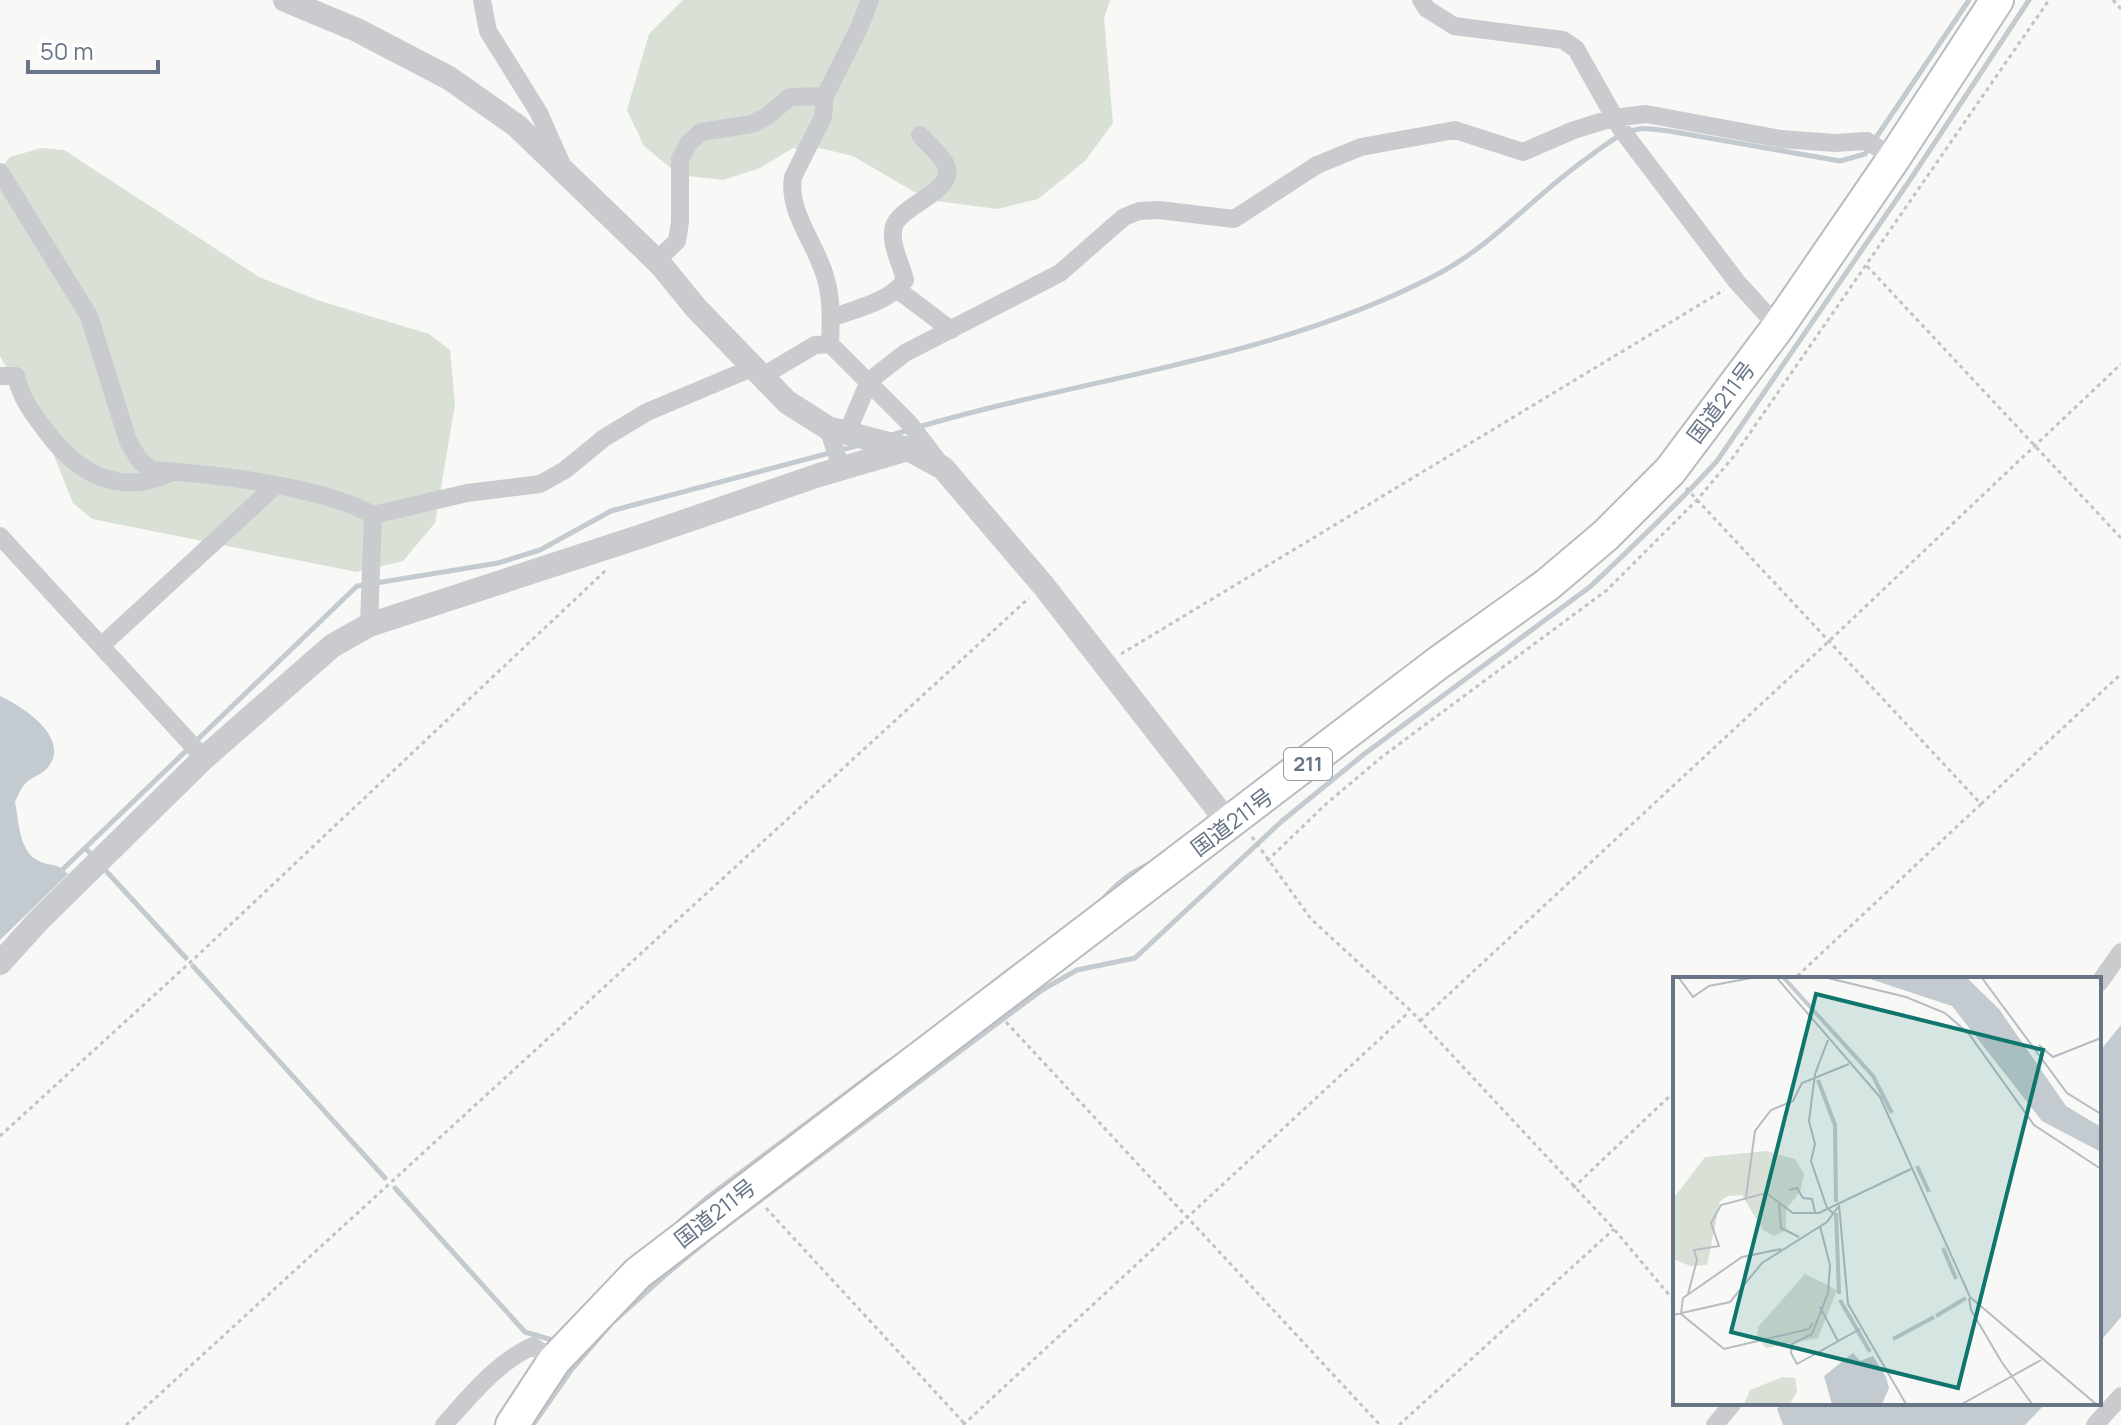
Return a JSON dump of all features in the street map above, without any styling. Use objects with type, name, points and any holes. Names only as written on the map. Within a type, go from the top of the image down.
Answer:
[{"type":"highway","name":"国道211号","points":[[512,1425],[554,1361],[638,1273],[1438,663],[1547,585],[1606,535],[1670,471],[1778,327],[1880,150],[1997,0]]},
{"type":"street","points":[[285,0],[357,30],[449,78],[517,126],[656,261],[757,373],[787,402],[841,445],[907,438]]},
{"type":"street","points":[[482,0],[488,31],[539,113],[563,168]]},
{"type":"street","points":[[830,344],[831,318],[826,277],[791,188],[793,177],[823,117],[825,96],[870,0]]},
{"type":"street","points":[[1421,0],[1427,9],[1454,26],[1563,40],[1576,49],[1621,129],[1737,282],[1778,327]]},
{"type":"street","points":[[656,261],[677,241],[680,159],[689,143],[701,132],[752,124],[790,97],[825,96]]},
{"type":"street","points":[[841,445],[869,381],[905,353],[1060,273],[1124,217],[1139,211],[1159,210],[1234,219],[1317,165],[1361,147],[1455,130],[1523,152],[1574,130],[1621,129],[1646,114],[1781,139],[1880,150]]},
{"type":"street","points":[[831,318],[898,290],[905,280],[894,247],[893,228],[899,214],[941,187],[947,173],[946,164],[920,135]]},
{"type":"street","points":[[0,172],[89,316],[132,452],[152,470],[275,486],[355,505],[373,515],[467,493],[540,484],[565,470],[604,438],[647,412],[757,373],[815,345],[830,344],[869,381],[907,438],[943,468],[1043,585],[1104,665],[1234,820]]},
{"type":"street","points":[[898,290],[951,330]]},
{"type":"street","points":[[0,376],[16,376],[22,399],[59,449],[80,467],[107,480],[131,483],[156,480],[175,471]]},
{"type":"street","points":[[0,963],[195,748],[332,646],[369,625],[841,445],[907,438]]},
{"type":"street","points":[[101,646],[275,486]]},
{"type":"street","points":[[369,625],[373,515]]},
{"type":"street","points":[[0,536],[195,748]]},
{"type":"street","points":[[2101,980],[2121,952]]},
{"type":"street","points":[[444,1425],[479,1385],[524,1350],[533,1346],[554,1361]]},
{"type":"street","points":[[2095,1425],[2121,1396]]},
{"type":"street","points":[[1715,1425],[1731,1405]]},
{"type":"path","points":[[2113,0],[2121,9]]},
{"type":"path","points":[[1866,266],[2121,538]]},
{"type":"path","points":[[1104,665],[1737,282]]},
{"type":"path","points":[[1420,1021],[1828,642],[2121,364]]},
{"type":"path","points":[[1670,471],[1981,804]]},
{"type":"path","points":[[0,1136],[208,946],[608,568]]},
{"type":"path","points":[[126,1425],[1043,585]]},
{"type":"path","points":[[1796,977],[2121,674]]},
{"type":"path","points":[[1234,820],[1311,919],[1411,1011],[1614,1229],[1673,1300]]},
{"type":"path","points":[[990,1004],[1380,1425]]},
{"type":"path","points":[[747,1188],[964,1425],[1411,1011]]},
{"type":"path","points":[[1573,1188],[1673,1093]]},
{"type":"path","points":[[1399,1425],[1614,1229]]},
{"type":"shaded area","points":[[683,0],[1110,0],[1104,18],[1113,123],[1085,161],[1038,199],[998,209],[928,200],[853,156],[802,144],[799,150],[793,148],[760,168],[723,180],[679,175],[644,146],[627,110],[649,34]]},
{"type":"shaded area","points":[[41,148],[64,150],[259,277],[320,301],[429,334],[450,350],[455,404],[435,523],[403,561],[357,572],[92,519],[73,503],[49,443],[0,356],[0,169],[10,157]]},
{"type":"shaded area","points":[[0,696],[41,724],[53,744],[54,755],[49,766],[26,783],[15,802],[27,851],[39,861],[68,874],[0,940]]},
{"type":"shaded area","points":[[2121,1025],[2121,1317],[2101,1341],[2101,1050]]},
{"type":"shaded area","points":[[1780,1405],[2044,1405],[2025,1425],[1783,1425],[1777,1409]]},
{"type":"waterway","points":[[892,435],[960,415],[1239,349],[1307,329],[1373,304],[1458,262],[1567,173],[1611,141],[1631,131],[1669,131],[1840,161],[1865,154],[1969,0]]},
{"type":"waterway","points":[[533,1425],[572,1369],[611,1324],[710,1238],[1042,990],[1077,970],[1135,958],[1282,821],[1363,755],[1591,586],[1717,461],[2029,0]]},
{"type":"waterway","points":[[376,583],[498,563],[540,550],[611,511],[856,446]]},
{"type":"waterway","points":[[195,742],[357,586],[366,585]]},
{"type":"waterway","points":[[85,848],[188,749]]},
{"type":"waterway","points":[[63,869],[85,848],[89,852]]},
{"type":"waterway","points":[[1103,899],[1126,878],[1152,863]]},
{"type":"waterway","points":[[107,872],[186,958]]},
{"type":"waterway","points":[[193,966],[385,1178]]},
{"type":"waterway","points":[[680,1221],[888,1062]]},
{"type":"waterway","points":[[395,1188],[525,1332],[552,1340],[556,1337]]}]
